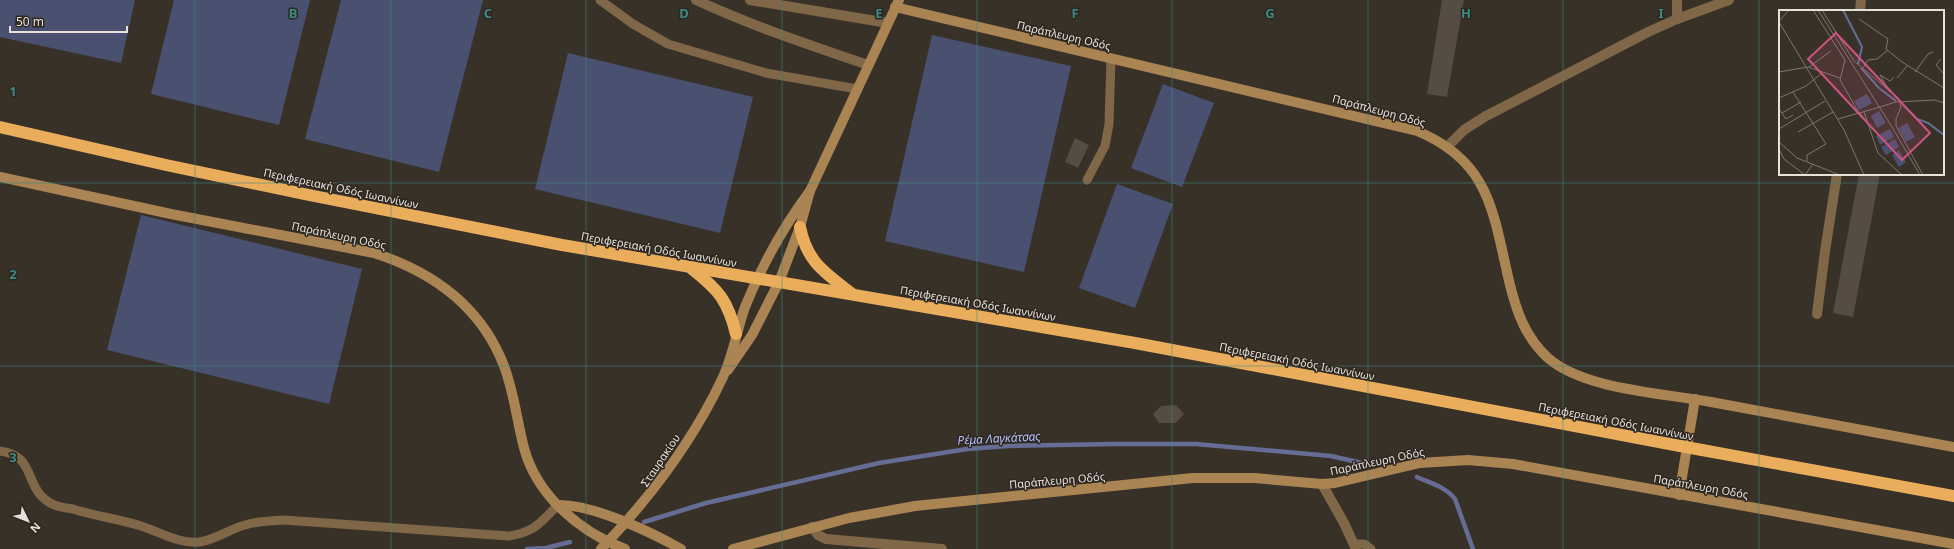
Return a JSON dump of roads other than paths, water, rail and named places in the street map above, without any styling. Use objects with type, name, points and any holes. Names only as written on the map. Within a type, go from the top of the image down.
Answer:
[{"type":"highway","name":"Περιφερειακή Οδός Ιωαννίνων","points":[[0,127],[166,165],[312,196],[562,245],[1135,343],[1954,496]]},
{"type":"highway","points":[[800,227],[803,242],[815,263],[852,294]]},
{"type":"highway","points":[[691,268],[717,290],[732,317],[736,334]]},
{"type":"street","points":[[696,0],[736,18],[788,38],[868,65]]},
{"type":"street","points":[[750,0],[888,23]]},
{"type":"street","points":[[1677,0],[1677,19]]},
{"type":"street","points":[[1447,147],[1464,130],[1486,116],[1677,19],[1729,0]]},
{"type":"street","points":[[1860,10],[1861,0]]},
{"type":"street","points":[[724,375],[752,335],[779,282],[800,227],[810,191],[897,4]]},
{"type":"street","name":"Παράπλευρη Οδός","points":[[897,4],[1111,58],[1396,124],[1428,136],[1447,147],[1472,169],[1485,189],[1495,218],[1517,309],[1528,335],[1556,364],[1587,379],[1609,385],[1695,398],[1954,447]]},
{"type":"street","points":[[1817,314],[1837,175]]},
{"type":"street","name":"Παράπλευρη Οδός","points":[[0,176],[186,218],[374,253],[419,271],[451,293],[465,306],[486,331],[497,349],[509,382],[527,458],[544,488],[558,505],[605,546],[625,549]]},
{"type":"street","points":[[724,375],[736,334],[758,279],[783,229],[810,191]]},
{"type":"street","name":"Σταυρακίου","points":[[605,546],[647,499],[679,454],[724,375]]},
{"type":"street","points":[[1679,495],[1695,398]]},
{"type":"street","name":"Παράπλευρη Οδός","points":[[733,549],[862,515],[916,506],[1193,478],[1254,478],[1322,484],[1335,483],[1420,463],[1444,461],[1490,461],[1954,544]]},
{"type":"street","points":[[1322,484],[1344,522],[1355,546]]},
{"type":"street","points":[[558,505],[569,505],[588,509],[626,523],[681,549]]},
{"type":"street","points":[[812,527],[818,535],[826,539],[942,549]]},
{"type":"lane","points":[[600,0],[633,24],[668,44],[766,73],[857,89]]},
{"type":"lane","points":[[1087,180],[1105,146],[1109,124],[1111,58]]},
{"type":"lane","points":[[0,451],[18,456],[24,462],[33,485],[40,496],[53,504],[141,526],[185,542],[200,542],[214,538],[244,525],[284,520],[509,536],[524,534],[534,529],[558,505]]},
{"type":"lane","points":[[1355,546],[1364,544],[1371,549]]},
{"type":"waterway","name":"Ρέμα Λαγκάτσας","points":[[644,522],[706,503],[879,463],[967,449],[1008,446],[1196,444],[1331,456],[1362,463]]},
{"type":"waterway","name":"Ρέμα Λαγκάτσας","points":[[1417,477],[1442,488],[1455,499],[1473,549]]},
{"type":"waterway","name":"Ρέμα Λαγκάτσας","points":[[527,549],[546,548],[570,542]]}]
